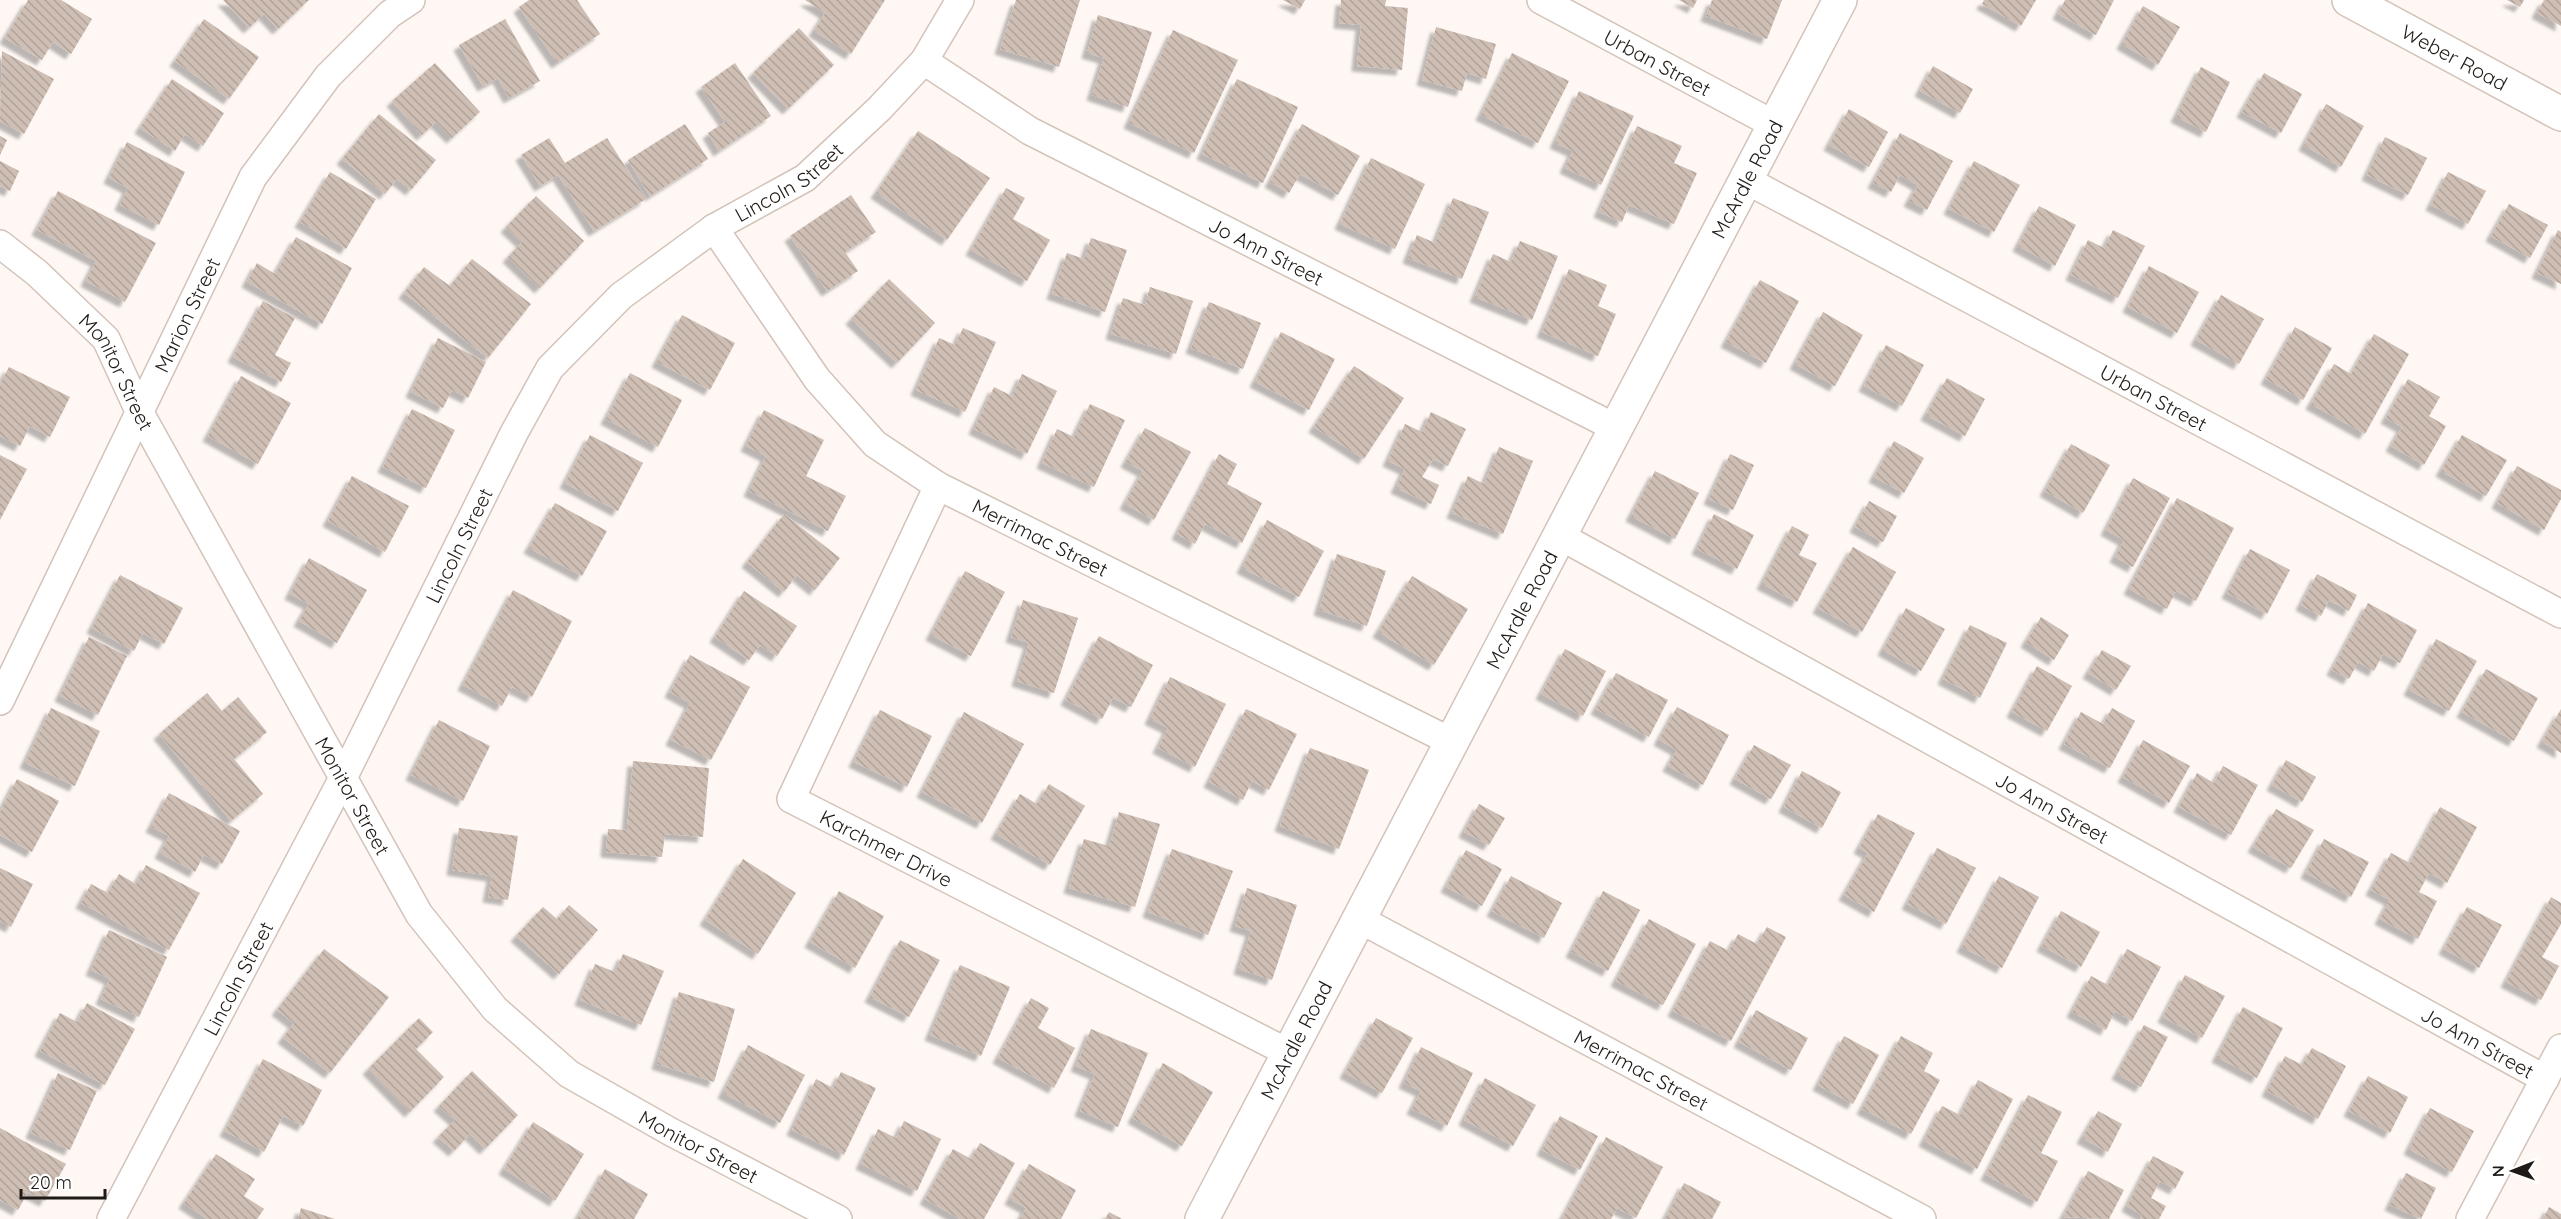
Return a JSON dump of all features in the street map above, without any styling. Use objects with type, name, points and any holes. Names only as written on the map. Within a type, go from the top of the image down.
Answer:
[{"type":"main road","name":"McArdle Road","points":[[1202,1219],[1840,0]]},
{"type":"main road","name":"Weber Road","points":[[2349,0],[2561,114]]},
{"type":"street","name":"Marion Street","points":[[0,701],[253,177],[327,76],[390,14],[411,0]]},
{"type":"street","name":"Lincoln Street","points":[[111,1219],[344,776],[514,433],[550,368],[621,296],[714,228],[806,178],[879,109],[924,61],[960,0]]},
{"type":"street","name":"Urban Street","points":[[1541,0],[1775,125]]},
{"type":"street","name":"Jo Ann Street","points":[[924,61],[1030,131],[1616,428]]},
{"type":"street","name":"Urban Street","points":[[1746,180],[2561,614]]},
{"type":"street","name":"Merrimac Street","points":[[714,228],[817,379],[875,444],[938,486],[1452,742]]},
{"type":"street","name":"Monitor Street","points":[[0,244],[37,273],[106,339],[140,413],[419,914],[495,1009],[569,1074],[671,1132],[838,1219]]},
{"type":"street","name":"Karchmer Drive","points":[[938,486],[791,799],[1289,1053]]},
{"type":"street","name":"Jo Ann Street","points":[[1560,536],[2545,1079]]},
{"type":"street","name":"Merrimac Street","points":[[1359,919],[1922,1219]]},
{"type":"street","points":[[2470,1219],[2561,1048]]},
{"type":"building","points":[[28,0],[61,0],[92,19],[71,54],[53,42],[42,60],[5,38]]},
{"type":"building","points":[[223,0],[309,0],[278,29],[264,14],[249,28]]},
{"type":"building","points":[[529,0],[577,0],[600,34],[557,63],[519,7]]},
{"type":"building","points":[[805,0],[885,0],[851,54],[814,31],[825,13]]},
{"type":"building","points":[[1016,0],[1080,0],[1059,67],[1000,49]]},
{"type":"building","points":[[1283,0],[1305,0],[1300,9]]},
{"type":"building","points":[[1341,0],[1386,0],[1385,6],[1408,8],[1402,70],[1357,66],[1361,25],[1339,23]]},
{"type":"building","points":[[1679,0],[1697,0],[1693,8]]},
{"type":"building","points":[[1712,0],[1782,0],[1767,39],[1706,16]]},
{"type":"building","points":[[1984,0],[2036,0],[2021,26],[1982,4]]},
{"type":"building","points":[[2065,0],[2114,0],[2096,35],[2058,14]]},
{"type":"building","points":[[2507,0],[2524,0],[2520,7]]},
{"type":"building","points":[[2544,0],[2561,0],[2561,26],[2537,13]]},
{"type":"building","points":[[2143,6],[2180,27],[2158,65],[2122,44]]},
{"type":"building","points":[[1098,15],[1152,32],[1128,107],[1092,95],[1104,58],[1087,53]]},
{"type":"building","points":[[204,19],[259,57],[229,99],[175,61]]},
{"type":"building","points":[[505,19],[540,81],[509,98],[498,78],[483,86],[459,45]]},
{"type":"building","points":[[1436,27],[1496,44],[1486,79],[1467,73],[1462,91],[1422,80]]},
{"type":"building","points":[[799,28],[834,65],[788,109],[753,73]]},
{"type":"building","points":[[1173,30],[1238,60],[1194,153],[1129,123]]},
{"type":"building","points":[[2,51],[54,79],[24,134],[0,121]]},
{"type":"building","points":[[1512,53],[1569,81],[1538,143],[1481,115]]},
{"type":"building","points":[[435,63],[480,112],[452,138],[436,122],[422,135],[392,101]]},
{"type":"building","points":[[735,63],[771,116],[719,151],[708,133],[725,122],[701,87]]},
{"type":"building","points":[[1933,66],[1973,89],[1960,113],[1920,91]]},
{"type":"building","points":[[2201,67],[2230,82],[2206,132],[2176,117]]},
{"type":"building","points":[[2264,73],[2302,94],[2281,133],[2242,112]]},
{"type":"building","points":[[172,79],[224,113],[203,146],[185,134],[175,151],[140,128]]},
{"type":"building","points":[[1237,79],[1298,107],[1263,183],[1202,154]]},
{"type":"building","points":[[1579,91],[1634,116],[1601,185],[1565,168],[1573,151],[1555,143]]},
{"type":"building","points":[[2326,104],[2364,126],[2341,167],[2304,145]]},
{"type":"building","points":[[1849,109],[1888,132],[1869,167],[1829,145]]},
{"type":"building","points":[[379,114],[436,160],[411,190],[397,179],[385,194],[342,159]]},
{"type":"building","points":[[685,124],[708,159],[650,196],[628,160]]},
{"type":"building","points":[[1302,124],[1360,156],[1338,195],[1300,174],[1289,193],[1270,182]]},
{"type":"building","points":[[1637,126],[1682,146],[1674,163],[1697,173],[1674,224],[1629,205],[1622,222],[1599,212]]},
{"type":"building","points":[[918,131],[990,178],[947,240],[876,193]]},
{"type":"building","points":[[1900,133],[1953,161],[1927,210],[1909,201],[1918,185],[1900,175],[1891,192],[1873,183]]},
{"type":"building","points":[[0,136],[7,140],[0,155]]},
{"type":"building","points":[[2385,137],[2427,158],[2408,195],[2367,175]]},
{"type":"building","points":[[549,138],[565,163],[607,138],[646,199],[594,231],[558,175],[540,186],[521,155]]},
{"type":"building","points":[[127,142],[185,172],[159,225],[120,205],[128,188],[109,178]]},
{"type":"building","points":[[1371,158],[1425,184],[1395,249],[1340,224]]},
{"type":"building","points":[[0,161],[19,171],[10,191],[0,186]]},
{"type":"building","points":[[1974,161],[2020,185],[1994,232],[1949,209]]},
{"type":"building","points":[[330,172],[376,199],[346,249],[300,222]]},
{"type":"building","points":[[2448,172],[2486,191],[2468,224],[2431,205]]},
{"type":"building","points":[[1006,188],[1025,198],[1013,219],[1050,240],[1027,281],[971,250]]},
{"type":"building","points":[[58,191],[156,243],[125,302],[86,281],[96,261],[37,230]]},
{"type":"building","points":[[851,195],[876,232],[845,252],[858,271],[827,291],[790,236]]},
{"type":"building","points":[[536,196],[584,241],[540,288],[508,257],[522,242],[506,227]]},
{"type":"building","points":[[1453,198],[1489,212],[1462,279],[1408,258],[1417,235],[1435,243]]},
{"type":"building","points":[[2509,204],[2548,225],[2530,258],[2491,236]]},
{"type":"building","points":[[2039,206],[2076,225],[2055,266],[2018,246]]},
{"type":"building","points":[[2113,230],[2145,246],[2118,298],[2071,275],[2088,240],[2104,248]]},
{"type":"building","points":[[2558,230],[2561,232],[2561,284],[2537,273]]},
{"type":"building","points":[[296,237],[352,268],[322,324],[247,282],[257,263],[275,274]]},
{"type":"building","points":[[1091,238],[1127,250],[1105,312],[1052,294],[1067,253],[1084,259]]},
{"type":"building","points":[[1520,241],[1558,256],[1532,320],[1475,297],[1493,254],[1511,262]]},
{"type":"building","points":[[472,259],[531,304],[488,358],[404,293],[424,267],[450,286]]},
{"type":"building","points":[[2149,266],[2199,292],[2177,333],[2128,307]]},
{"type":"building","points":[[1569,269],[1607,285],[1598,306],[1616,314],[1598,356],[1542,332]]},
{"type":"building","points":[[889,279],[935,323],[897,363],[851,319]]},
{"type":"building","points":[[1760,280],[1799,301],[1766,363],[1726,342]]},
{"type":"building","points":[[1150,287],[1193,301],[1176,354],[1111,334],[1123,298],[1145,305]]},
{"type":"building","points":[[2221,295],[2264,319],[2239,364],[2196,340]]},
{"type":"building","points":[[263,301],[295,318],[275,355],[291,363],[281,382],[233,357]]},
{"type":"building","points":[[1209,302],[1261,323],[1243,369],[1191,348]]},
{"type":"building","points":[[1823,312],[1863,335],[1835,386],[1795,364]]},
{"type":"building","points":[[682,315],[735,343],[710,390],[657,362]]},
{"type":"building","points":[[2295,327],[2332,348],[2303,400],[2266,379]]},
{"type":"building","points":[[963,328],[996,342],[965,412],[916,390],[939,338],[955,345]]},
{"type":"building","points":[[1281,332],[1335,359],[1309,410],[1255,382]]},
{"type":"building","points":[[2374,334],[2409,354],[2365,434],[2311,404],[2334,364],[2351,374]]},
{"type":"building","points":[[438,338],[486,362],[468,398],[452,390],[443,408],[411,392]]},
{"type":"building","points":[[1886,345],[1924,365],[1902,406],[1864,386]]},
{"type":"building","points":[[1354,366],[1404,398],[1364,459],[1314,427]]},
{"type":"building","points":[[9,367],[70,397],[50,437],[30,426],[20,446],[0,436],[0,384]]},
{"type":"building","points":[[630,373],[682,400],[658,447],[606,419]]},
{"type":"building","points":[[1022,374],[1057,391],[1027,454],[974,429],[994,387],[1012,396]]},
{"type":"building","points":[[241,376],[291,403],[258,464],[208,436]]},
{"type":"building","points":[[1947,378],[1985,399],[1965,436],[1926,415]]},
{"type":"building","points":[[2408,379],[2440,397],[2429,416],[2446,426],[2424,465],[2391,446],[2402,427],[2386,418]]},
{"type":"building","points":[[1090,404],[1125,420],[1094,487],[1042,463],[1057,429],[1074,437]]},
{"type":"building","points":[[412,409],[455,430],[426,488],[383,467]]},
{"type":"building","points":[[764,410],[824,440],[806,476],[846,496],[828,531],[749,491],[766,456],[746,446]]},
{"type":"building","points":[[1431,412],[1466,429],[1448,466],[1433,459],[1422,477],[1439,485],[1431,504],[1396,488],[1405,469],[1388,461],[1405,424],[1422,432]]},
{"type":"building","points":[[1145,428],[1191,452],[1154,520],[1125,504],[1143,471],[1126,462]]},
{"type":"building","points":[[590,435],[643,463],[618,511],[565,483]]},
{"type":"building","points":[[2462,435],[2507,460],[2486,496],[2441,471]]},
{"type":"building","points":[[1894,441],[1924,458],[1904,493],[1874,477]]},
{"type":"building","points":[[2071,444],[2110,465],[2083,513],[2045,491]]},
{"type":"building","points":[[1499,447],[1533,461],[1503,534],[1452,513],[1468,476],[1484,484]]},
{"type":"building","points":[[1219,454],[1237,464],[1227,484],[1262,503],[1242,543],[1205,524],[1195,544],[1177,534]]},
{"type":"building","points":[[1730,454],[1754,465],[1733,510],[1709,499]]},
{"type":"building","points":[[0,455],[27,469],[0,520]]},
{"type":"building","points":[[2517,466],[2561,490],[2561,499],[2544,530],[2497,503]]},
{"type":"building","points":[[1655,471],[1699,493],[1675,539],[1631,516]]},
{"type":"building","points":[[352,476],[409,506],[385,552],[328,521]]},
{"type":"building","points":[[2133,478],[2170,498],[2133,567],[2115,557],[2124,540],[2106,530]]},
{"type":"building","points":[[2177,498],[2234,528],[2196,601],[2176,591],[2167,609],[2129,589]]},
{"type":"building","points":[[1869,501],[1897,516],[1883,542],[1855,527]]},
{"type":"building","points":[[555,503],[607,531],[582,576],[529,548]]},
{"type":"building","points":[[784,514],[840,558],[815,590],[797,575],[784,592],[747,562]]},
{"type":"building","points":[[1714,514],[1754,535],[1737,569],[1697,549]]},
{"type":"building","points":[[1267,520],[1324,551],[1299,597],[1242,568]]},
{"type":"building","points":[[1792,526],[1809,535],[1799,555],[1817,563],[1797,602],[1762,584]]},
{"type":"building","points":[[1853,547],[1896,572],[1862,632],[1818,608]]},
{"type":"building","points":[[2250,549],[2290,570],[2267,614],[2227,593]]},
{"type":"building","points":[[1337,554],[1386,571],[1367,626],[1319,610]]},
{"type":"building","points":[[309,558],[367,590],[337,643],[299,621],[309,604],[290,594]]},
{"type":"building","points":[[965,571],[1005,592],[971,656],[931,635]]},
{"type":"building","points":[[2317,574],[2357,595],[2349,611],[2329,600],[2321,616],[2301,605]]},
{"type":"building","points":[[120,575],[183,608],[164,644],[143,633],[134,651],[92,628]]},
{"type":"building","points":[[1412,576],[1468,609],[1434,665],[1378,632]]},
{"type":"building","points":[[513,590],[572,621],[532,697],[512,687],[502,706],[463,685]]},
{"type":"building","points":[[744,591],[797,626],[777,656],[760,645],[749,660],[715,637]]},
{"type":"building","points":[[1023,600],[1078,618],[1054,693],[1017,681],[1029,643],[1011,637]]},
{"type":"building","points":[[2368,603],[2417,630],[2400,663],[2383,654],[2374,671],[2358,662],[2349,679],[2332,670]]},
{"type":"building","points":[[1906,608],[1945,629],[1921,671],[1883,650]]},
{"type":"building","points":[[2041,617],[2069,635],[2054,660],[2026,642]]},
{"type":"building","points":[[1970,625],[2007,643],[1980,698],[1943,679]]},
{"type":"building","points":[[1099,636],[1153,665],[1131,707],[1113,698],[1102,719],[1066,700]]},
{"type":"building","points":[[89,637],[127,656],[98,715],[60,696]]},
{"type":"building","points":[[2436,639],[2477,661],[2449,711],[2409,690]]},
{"type":"building","points":[[1565,649],[1606,671],[1583,716],[1541,694]]},
{"type":"building","points":[[2102,650],[2131,666],[2116,690],[2088,673]]},
{"type":"building","points":[[690,655],[750,687],[711,760],[671,740],[690,703],[670,692]]},
{"type":"building","points":[[2037,666],[2072,686],[2047,731],[2012,712]]},
{"type":"building","points":[[2486,669],[2538,698],[2514,741],[2462,712]]},
{"type":"building","points":[[1616,673],[1668,700],[1649,737],[1596,709]]},
{"type":"building","points":[[1170,677],[1226,704],[1195,767],[1158,748],[1168,728],[1150,719]]},
{"type":"building","points":[[207,693],[222,711],[238,697],[267,732],[234,759],[263,794],[231,821],[159,734]]},
{"type":"building","points":[[1677,707],[1729,735],[1703,785],[1668,766],[1677,750],[1659,740]]},
{"type":"building","points":[[51,708],[100,731],[75,786],[25,763]]},
{"type":"building","points":[[2112,708],[2135,721],[2110,768],[2064,744],[2081,712],[2103,724]]},
{"type":"building","points":[[1246,709],[1297,734],[1269,790],[1252,781],[1243,800],[1209,782]]},
{"type":"building","points":[[2561,709],[2561,753],[2542,742]]},
{"type":"building","points":[[880,710],[932,736],[907,787],[854,762]]},
{"type":"building","points":[[964,712],[1024,744],[982,823],[922,792]]},
{"type":"building","points":[[439,720],[490,746],[463,801],[411,775]]},
{"type":"building","points":[[2143,740],[2190,766],[2169,803],[2123,777]]},
{"type":"building","points":[[1754,745],[1791,765],[1771,799],[1735,779]]},
{"type":"building","points":[[1310,748],[1369,770],[1339,849],[1280,826]]},
{"type":"building","points":[[2286,760],[2316,777],[2302,802],[2272,785]]},
{"type":"building","points":[[633,761],[709,768],[703,837],[665,834],[662,857],[606,852],[608,829],[627,830]]},
{"type":"building","points":[[2223,766],[2258,785],[2231,835],[2179,807],[2197,773],[2214,783]]},
{"type":"building","points":[[1802,771],[1841,792],[1822,828],[1784,807]]},
{"type":"building","points":[[17,779],[59,801],[32,852],[0,835],[0,812]]},
{"type":"building","points":[[1049,784],[1085,806],[1050,865],[996,834],[1020,794],[1037,804]]},
{"type":"building","points":[[169,793],[240,831],[222,864],[204,855],[195,872],[160,853],[169,836],[151,827]]},
{"type":"building","points":[[1479,804],[1505,818],[1489,845],[1464,832]]},
{"type":"building","points":[[2440,807],[2477,827],[2447,883],[2429,873],[2419,892],[2437,901],[2418,939],[2380,919],[2390,900],[2371,890],[2391,853],[2410,863]]},
{"type":"building","points":[[2276,809],[2314,830],[2291,868],[2253,847]]},
{"type":"building","points":[[1119,812],[1160,824],[1135,907],[1069,888],[1084,839],[1109,846]]},
{"type":"building","points":[[1878,814],[1915,833],[1874,912],[1844,895],[1868,853],[1859,848]]},
{"type":"building","points":[[459,828],[518,836],[508,900],[488,897],[492,876],[452,870]]},
{"type":"building","points":[[2324,839],[2369,862],[2351,897],[2306,873]]},
{"type":"building","points":[[1937,848],[1976,868],[1946,924],[1907,904]]},
{"type":"building","points":[[1172,849],[1233,871],[1208,935],[1148,912]]},
{"type":"building","points":[[1466,850],[1502,869],[1482,906],[1446,887]]},
{"type":"building","points":[[743,859],[796,893],[758,954],[705,920]]},
{"type":"building","points":[[146,865],[200,893],[169,950],[81,903],[91,884],[108,893],[119,874],[136,884]]},
{"type":"building","points":[[0,868],[33,884],[11,927],[0,921]]},
{"type":"building","points":[[1511,876],[1562,903],[1544,938],[1492,911]]},
{"type":"building","points":[[1999,876],[2039,897],[2002,968],[1962,947]]},
{"type":"building","points":[[1247,888],[1297,905],[1272,980],[1239,969],[1251,931],[1235,926]]},
{"type":"building","points":[[839,891],[884,916],[855,968],[810,942]]},
{"type":"building","points":[[1603,891],[1640,910],[1608,971],[1571,952]]},
{"type":"building","points":[[2551,897],[2561,903],[2561,924],[2542,957],[2559,966],[2541,1000],[2506,982]]},
{"type":"building","points":[[569,905],[598,930],[559,974],[516,936],[543,907],[557,919]]},
{"type":"building","points":[[2467,907],[2502,925],[2479,968],[2444,949]]},
{"type":"building","points":[[2061,911],[2100,932],[2081,967],[2042,946]]},
{"type":"building","points":[[1649,919],[1696,944],[1663,1005],[1616,981]]},
{"type":"building","points":[[1767,927],[1786,937],[1731,1041],[1673,1011],[1710,941],[1729,951],[1738,934],[1757,944]]},
{"type":"building","points":[[109,930],[167,957],[139,1017],[101,999],[110,979],[91,970]]},
{"type":"building","points":[[900,940],[940,960],[909,1017],[870,997]]},
{"type":"building","points":[[324,949],[389,997],[330,1073],[283,1038],[294,1023],[277,1010]]},
{"type":"building","points":[[2127,949],[2161,967],[2132,1021],[2115,1011],[2106,1030],[2072,1012],[2091,976],[2108,985]]},
{"type":"building","points":[[623,954],[664,971],[641,1025],[580,1000],[595,964],[615,972]]},
{"type":"building","points":[[960,965],[1010,987],[981,1056],[930,1035]]},
{"type":"building","points":[[2185,975],[2225,996],[2202,1038],[2163,1017]]},
{"type":"building","points":[[679,992],[735,1009],[714,1082],[657,1064]]},
{"type":"building","points":[[1031,998],[1049,1008],[1038,1028],[1075,1048],[1054,1088],[998,1058]]},
{"type":"building","points":[[87,1003],[135,1029],[105,1085],[40,1051],[60,1013],[77,1022]]},
{"type":"building","points":[[2243,1007],[2283,1028],[2257,1078],[2217,1057]]},
{"type":"building","points":[[1756,1010],[1808,1038],[1791,1070],[1739,1042]]},
{"type":"building","points":[[419,1018],[433,1032],[416,1049],[444,1077],[410,1112],[368,1069]]},
{"type":"building","points":[[1376,1018],[1413,1038],[1382,1093],[1345,1073]]},
{"type":"building","points":[[2144,1025],[2168,1037],[2141,1087],[2117,1074]]},
{"type":"building","points":[[1091,1029],[1148,1053],[1118,1127],[1080,1111],[1095,1074],[1076,1066]]},
{"type":"building","points":[[1844,1036],[1879,1055],[1853,1104],[1818,1085]]},
{"type":"building","points":[[1901,1036],[1933,1053],[1924,1071],[1940,1080],[1911,1134],[1862,1109]]},
{"type":"building","points":[[748,1045],[805,1075],[780,1123],[723,1093]]},
{"type":"building","points":[[1421,1047],[1473,1073],[1447,1126],[1412,1109],[1421,1091],[1404,1083]]},
{"type":"building","points":[[2312,1048],[2346,1066],[2318,1119],[2267,1091],[2285,1056],[2302,1065]]},
{"type":"building","points":[[263,1059],[322,1090],[303,1126],[283,1116],[264,1152],[225,1131]]},
{"type":"building","points":[[1163,1063],[1213,1092],[1182,1146],[1133,1118]]},
{"type":"building","points":[[472,1071],[518,1115],[485,1149],[470,1134],[454,1151],[438,1137],[455,1120],[439,1106]]},
{"type":"building","points":[[841,1072],[876,1088],[844,1155],[792,1130],[816,1079],[833,1088]]},
{"type":"building","points":[[58,1073],[97,1091],[70,1150],[31,1133]]},
{"type":"building","points":[[2368,1076],[2408,1097],[2390,1133],[2349,1111]]},
{"type":"building","points":[[1485,1078],[1536,1105],[1513,1146],[1464,1120]]},
{"type":"building","points":[[1978,1080],[2013,1099],[1977,1169],[1924,1141],[1942,1106],[1960,1115]]},
{"type":"building","points":[[2028,1095],[2062,1112],[2041,1153],[2058,1161],[2037,1202],[1986,1175]]},
{"type":"building","points":[[2430,1108],[2474,1131],[2452,1172],[2409,1149]]},
{"type":"building","points":[[2098,1111],[2122,1124],[2108,1152],[2082,1138]]},
{"type":"building","points":[[1560,1116],[1598,1136],[1580,1170],[1542,1150]]},
{"type":"building","points":[[904,1121],[941,1139],[917,1191],[861,1164],[878,1129],[896,1138]]},
{"type":"building","points":[[533,1122],[584,1154],[555,1201],[504,1169]]},
{"type":"building","points":[[0,1128],[66,1164],[45,1201],[28,1192],[18,1210],[0,1200]]},
{"type":"building","points":[[1606,1137],[1663,1167],[1636,1218],[1617,1208],[1611,1219],[1562,1219]]},
{"type":"building","points":[[980,1143],[1015,1163],[984,1219],[960,1219],[925,1199],[953,1149],[971,1159]]},
{"type":"building","points":[[216,1154],[255,1179],[244,1196],[264,1209],[257,1219],[207,1219],[184,1203]]},
{"type":"building","points":[[2153,1156],[2184,1172],[2175,1189],[2160,1181],[2151,1198],[2166,1206],[2159,1219],[2140,1219],[2142,1215],[2127,1206]]},
{"type":"building","points":[[1029,1164],[1076,1190],[1061,1219],[1020,1219],[1026,1208],[1010,1199]]},
{"type":"building","points":[[605,1169],[648,1194],[634,1219],[577,1219]]},
{"type":"building","points":[[2088,1171],[2124,1190],[2109,1219],[2063,1217]]},
{"type":"building","points":[[2406,1173],[2436,1188],[2421,1219],[2390,1205]]},
{"type":"building","points":[[1684,1183],[1721,1202],[1712,1219],[1665,1219]]},
{"type":"building","points":[[2549,1207],[2561,1214],[2561,1219],[2543,1219]]},
{"type":"building","points":[[301,1208],[335,1219],[298,1219]]},
{"type":"building","points":[[1109,1212],[1122,1219],[1105,1219]]}]
